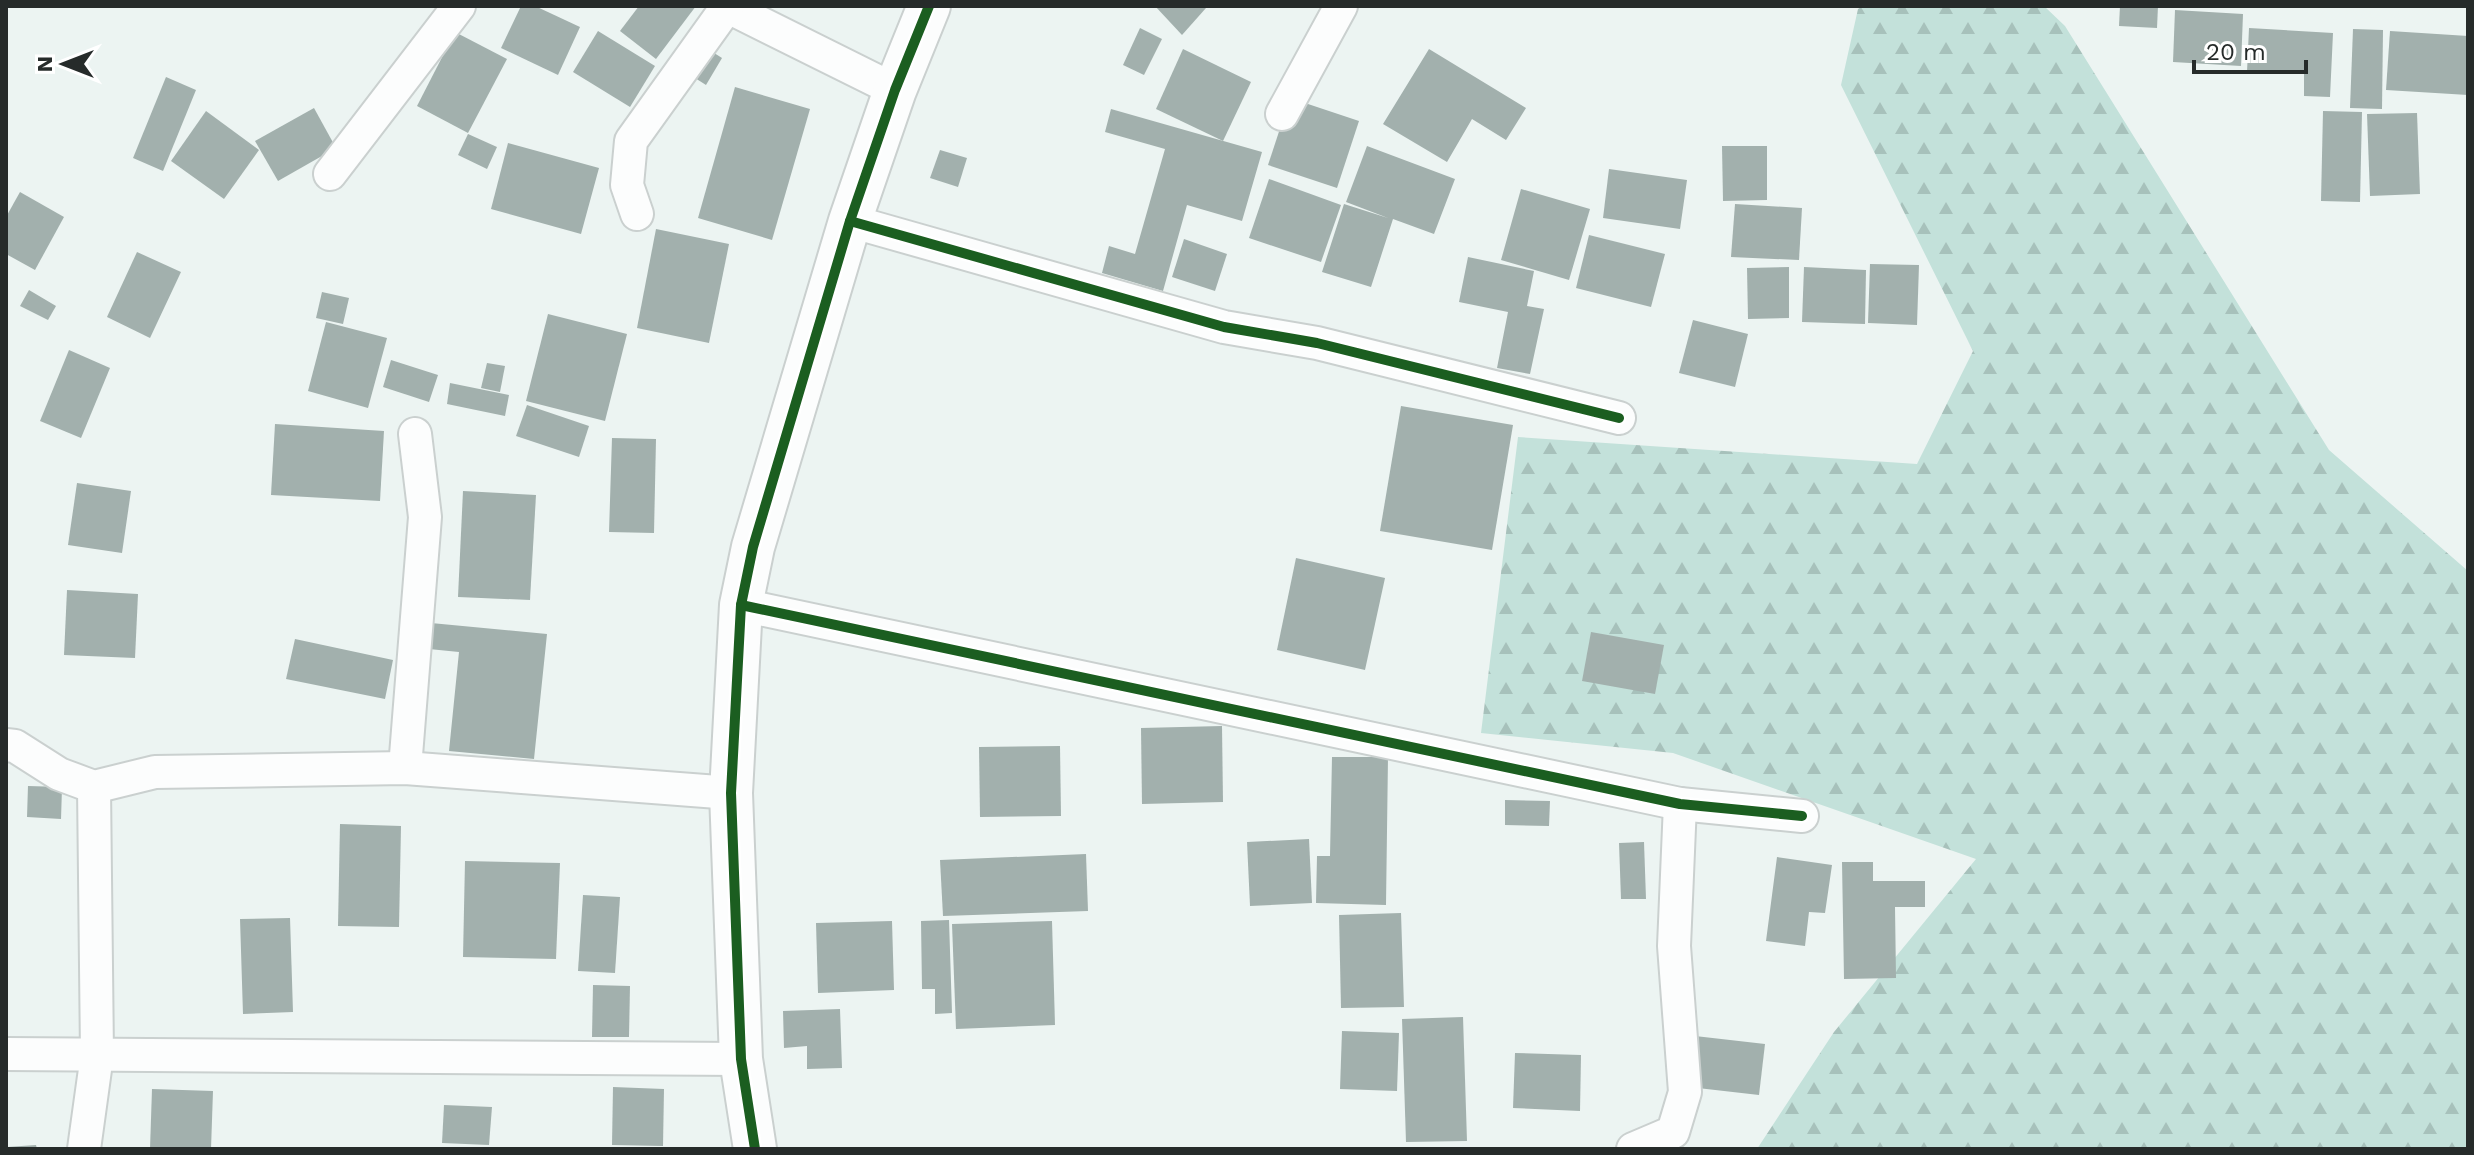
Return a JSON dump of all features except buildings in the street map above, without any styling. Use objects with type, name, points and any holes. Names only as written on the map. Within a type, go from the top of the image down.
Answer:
[{"type":"street","points":[[330,174],[459,6]]},
{"type":"street","points":[[637,214],[627,185],[631,141],[726,6],[895,90]]},
{"type":"street","points":[[755,1149],[741,1059],[731,793],[741,605],[753,547],[850,221],[895,90],[929,6]]},
{"type":"street","points":[[1282,114],[1341,6]]},
{"type":"street","points":[[850,221],[1224,327],[1317,343],[1619,418]]},
{"type":"street","points":[[405,768],[425,517],[415,434]]},
{"type":"street","points":[[741,605],[1680,804],[1802,816]]},
{"type":"street","points":[[6,745],[15,746],[59,774],[94,787],[155,772],[405,768],[731,793]]},
{"type":"street","points":[[84,1149],[97,1055],[94,787]]},
{"type":"street","points":[[1633,1149],[1673,1132],[1685,1092],[1674,946],[1680,804]]},
{"type":"street","points":[[6,1054],[741,1059]]},
{"type":"green space","points":[[1863,6],[2044,6],[2065,26],[2329,450],[2468,571],[2468,1149],[1757,1149],[1834,1032],[1976,859],[1673,753],[1481,733],[1518,437],[1917,464],[1973,351],[1841,85],[1858,9]]},
{"type":"cycle path","points":[[755,1149],[741,1059],[731,793],[741,605],[753,547],[850,221],[895,90],[929,6]]},
{"type":"cycle path","points":[[850,221],[1224,327],[1317,343],[1619,418]]},
{"type":"cycle path","points":[[741,605],[1680,804],[1802,816]]}]
